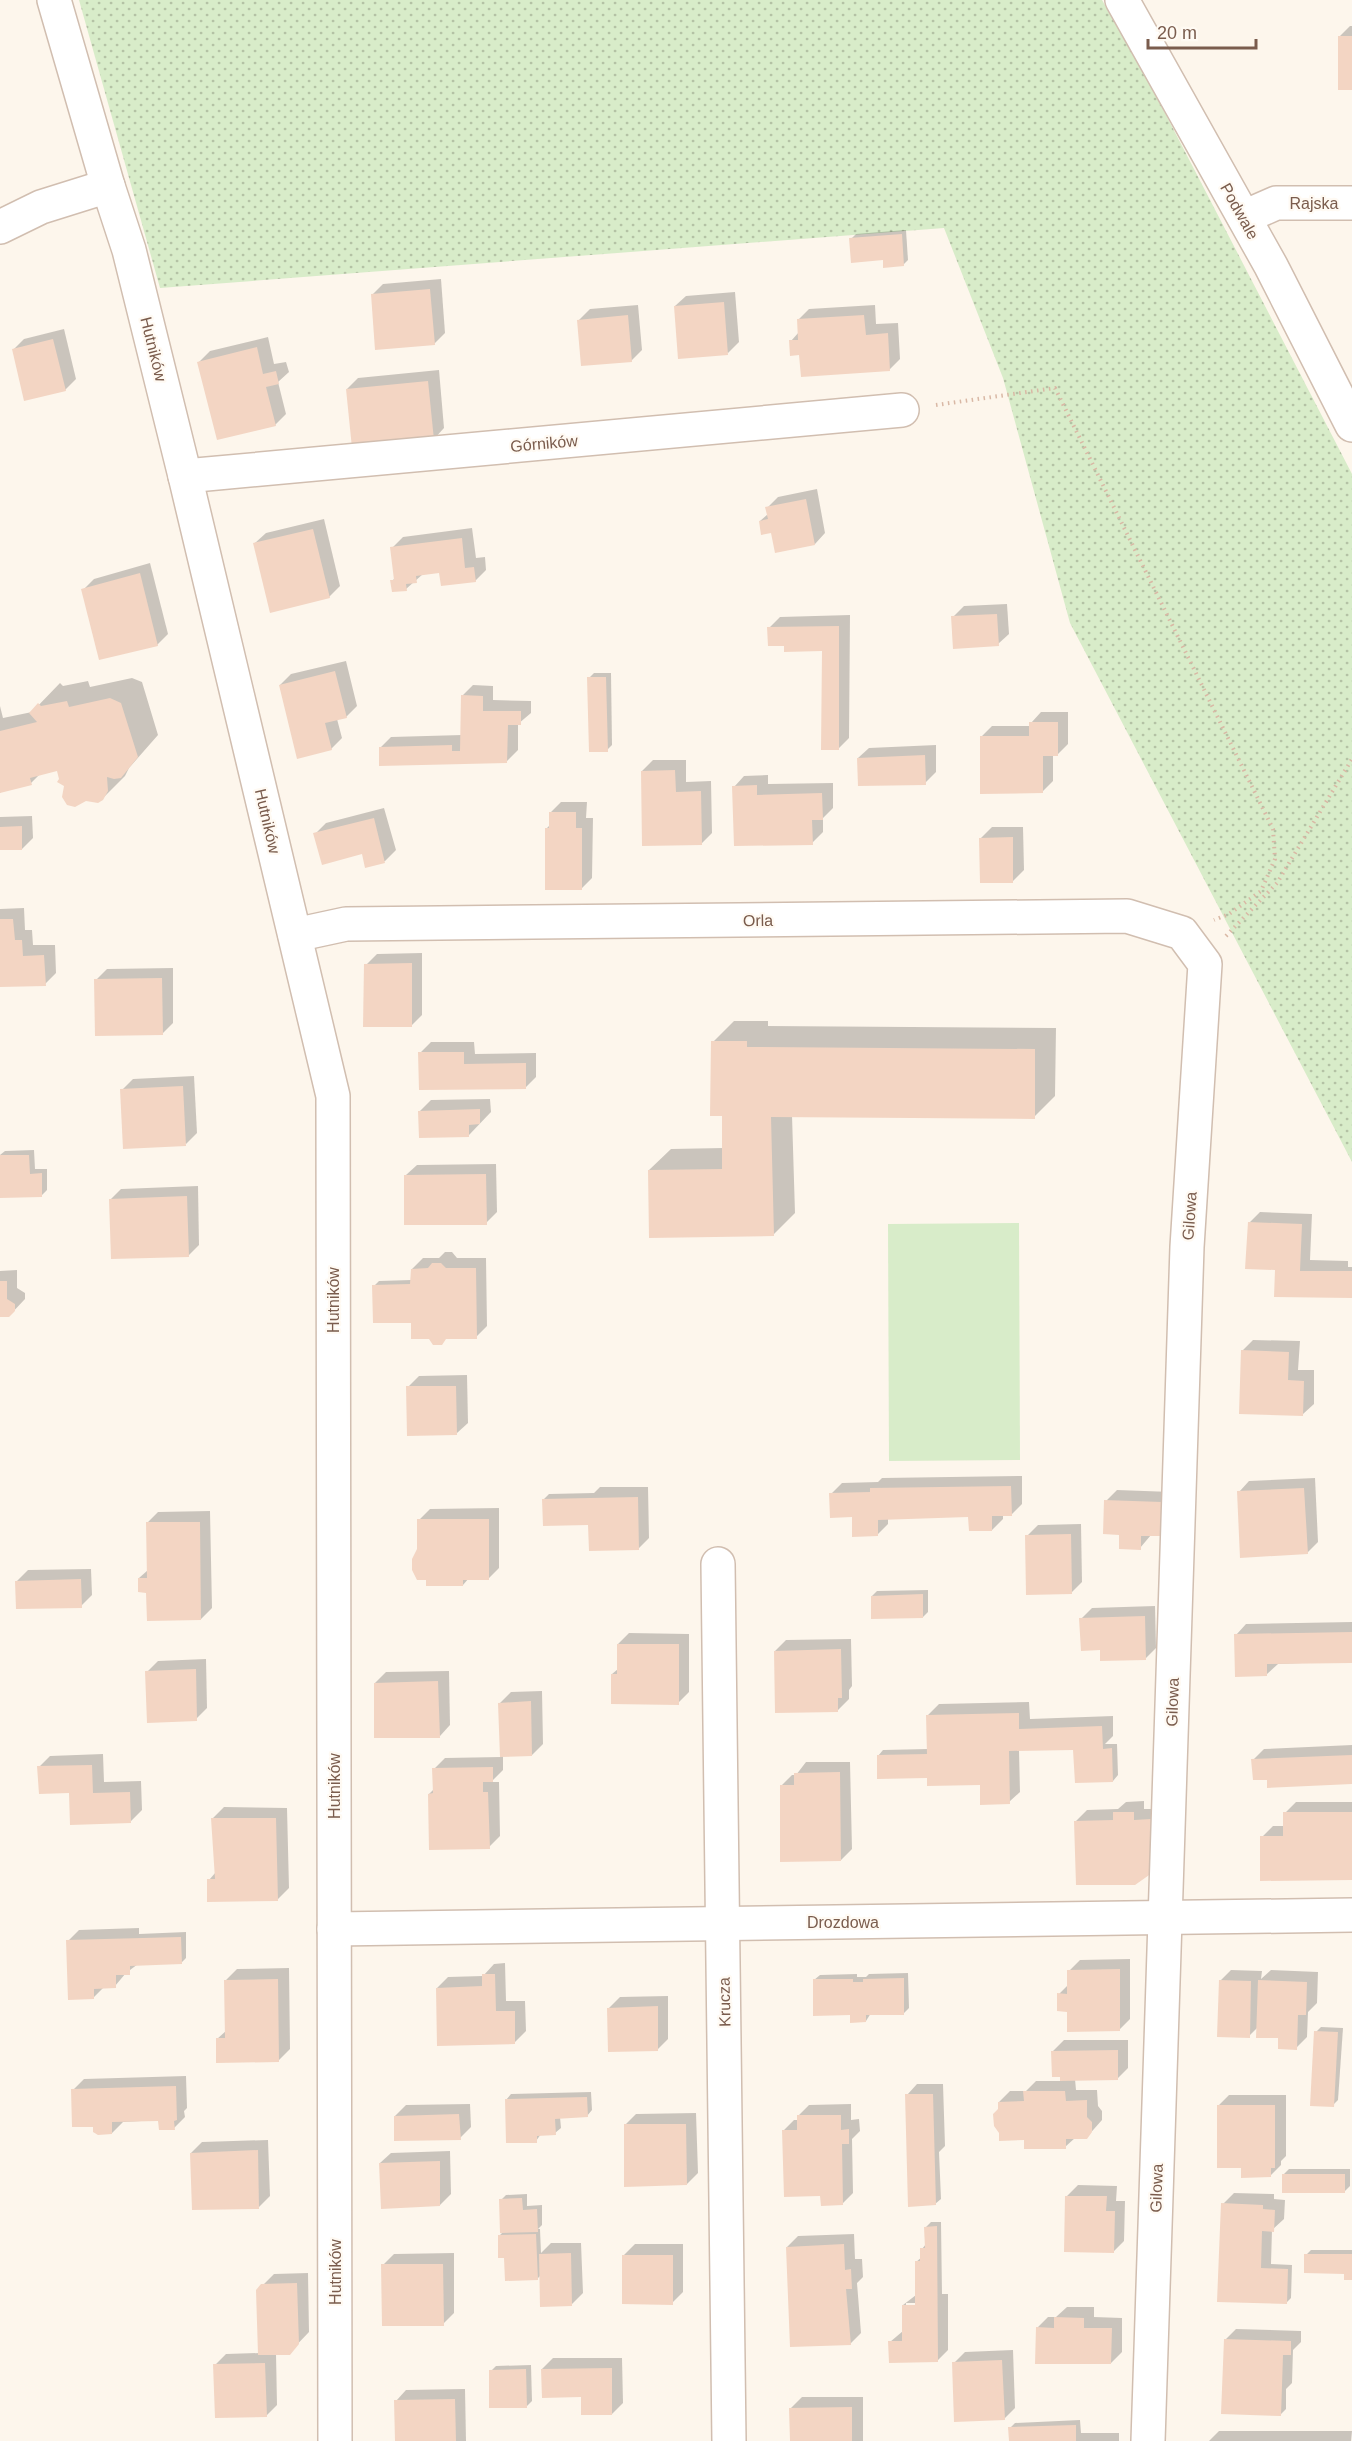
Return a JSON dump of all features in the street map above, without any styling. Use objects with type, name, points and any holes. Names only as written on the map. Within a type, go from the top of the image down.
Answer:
[{"type":"street","name":"Hutników","points":[[54,0],[129,250],[333,1096],[335,2441]]},
{"type":"street","name":"Podwale","points":[[1122,0],[1244,217],[1352,425]]},
{"type":"street","points":[[0,227],[41,207],[108,186]]},
{"type":"street","name":"Rajska","points":[[1244,217],[1276,203],[1352,203]]},
{"type":"street","name":"Górników","points":[[185,476],[902,410]]},
{"type":"street","name":"Orla","points":[[295,935],[346,924],[1115,916],[1127,916],[1182,933]]},
{"type":"street","points":[[1182,933],[1205,964]]},
{"type":"street","name":"Gilowa","points":[[1148,2441],[1186,1247],[1205,964]]},
{"type":"street","name":"Krucza","points":[[718,1564],[729,2441]]},
{"type":"street","name":"Drozdowa","points":[[334,1929],[1352,1915]]},
{"type":"path","points":[[902,410],[1055,388],[1273,829],[1275,859],[1260,891],[1229,914],[1182,933]]},
{"type":"path","points":[[1205,964],[1230,931],[1278,883],[1352,759]]},
{"type":"green space","points":[[79,0],[1102,0],[1151,86],[1352,474],[1352,1162],[1070,623],[1003,378],[944,228],[160,288]]},
{"type":"green space","points":[[1019,1223],[1020,1460],[889,1461],[888,1224]]},
{"type":"building","points":[[1338,36],[1352,36],[1352,90],[1338,90]]},
{"type":"building","points":[[902,234],[904,266],[883,268],[883,260],[851,263],[849,238]]},
{"type":"building","points":[[430,289],[435,345],[375,350],[371,294]]},
{"type":"building","points":[[724,302],[728,355],[678,359],[674,306]]},
{"type":"building","points":[[628,315],[632,362],[581,366],[577,320]]},
{"type":"building","points":[[864,315],[866,335],[888,333],[890,371],[801,377],[799,355],[790,356],[789,340],[798,340],[797,319]]},
{"type":"building","points":[[53,339],[66,391],[24,401],[12,349]]},
{"type":"building","points":[[257,347],[263,374],[276,371],[279,384],[266,387],[276,426],[217,440],[197,362]]},
{"type":"building","points":[[428,381],[434,440],[352,448],[346,389]]},
{"type":"building","points":[[806,499],[815,545],[775,553],[771,533],[761,535],[759,521],[768,519],[765,507]]},
{"type":"building","points":[[313,529],[330,598],[270,613],[253,543]]},
{"type":"building","points":[[462,538],[465,568],[474,567],[476,582],[441,586],[439,573],[416,576],[417,583],[406,584],[407,591],[392,592],[390,580],[394,580],[390,547]]},
{"type":"building","points":[[140,573],[158,646],[99,660],[81,589]]},
{"type":"building","points":[[997,614],[999,646],[953,649],[951,616]]},
{"type":"building","points":[[839,626],[839,750],[821,750],[822,651],[784,652],[784,646],[768,646],[767,627]]},
{"type":"building","points":[[335,671],[347,718],[325,723],[332,750],[297,759],[279,685]]},
{"type":"building","points":[[587,677],[606,677],[608,752],[589,752]]},
{"type":"building","points":[[461,695],[483,696],[483,711],[521,711],[521,725],[508,725],[507,763],[379,766],[379,747],[452,745],[452,751],[460,751]]},
{"type":"building","points":[[110,698],[121,703],[138,757],[121,778],[107,777],[108,791],[103,800],[98,803],[86,801],[75,807],[67,805],[62,797],[64,786],[57,782],[59,779],[57,771],[30,778],[32,785],[0,793],[0,731],[37,722],[29,713],[38,703],[41,706],[67,701],[69,707]]},
{"type":"building","points":[[1029,722],[1058,722],[1058,756],[1043,756],[1043,793],[980,794],[980,736],[1029,736]]},
{"type":"building","points":[[925,755],[926,785],[858,786],[857,758]]},
{"type":"building","points":[[675,770],[676,792],[701,791],[702,845],[642,846],[641,771]]},
{"type":"building","points":[[757,785],[757,795],[822,793],[823,820],[812,820],[813,845],[734,846],[732,786]]},
{"type":"building","points":[[549,812],[576,812],[576,828],[582,828],[582,890],[545,890],[545,828],[549,828]]},
{"type":"building","points":[[374,818],[385,863],[365,868],[362,854],[322,865],[313,833]]},
{"type":"building","points":[[22,826],[22,850],[0,850],[0,827]]},
{"type":"building","points":[[1013,837],[1013,883],[980,883],[979,838]]},
{"type":"building","points":[[0,919],[13,919],[15,940],[22,940],[23,956],[44,955],[46,986],[0,987]]},
{"type":"building","points":[[412,963],[412,1027],[363,1027],[364,964]]},
{"type":"building","points":[[162,978],[163,1035],[95,1036],[94,979]]},
{"type":"building","points":[[711,1041],[747,1041],[747,1047],[1035,1049],[1035,1119],[771,1117],[774,1236],[649,1238],[648,1170],[722,1169],[722,1116],[710,1116]]},
{"type":"building","points":[[418,1052],[464,1052],[464,1064],[526,1063],[526,1089],[419,1090]]},
{"type":"building","points":[[183,1086],[186,1146],[123,1149],[120,1089]]},
{"type":"building","points":[[480,1109],[480,1124],[469,1125],[469,1137],[419,1138],[418,1111]]},
{"type":"building","points":[[0,1155],[29,1155],[30,1174],[42,1173],[42,1197],[0,1198]]},
{"type":"building","points":[[486,1174],[487,1225],[404,1225],[404,1175]]},
{"type":"building","points":[[187,1196],[189,1257],[111,1259],[109,1199]]},
{"type":"building","points":[[1248,1222],[1302,1224],[1300,1271],[1352,1271],[1352,1298],[1274,1297],[1275,1270],[1245,1269]]},
{"type":"building","points":[[432,1263],[441,1263],[446,1268],[476,1268],[477,1339],[446,1339],[442,1345],[433,1345],[429,1339],[411,1339],[411,1323],[373,1323],[372,1285],[410,1284],[411,1269],[428,1268]]},
{"type":"building","points":[[0,1281],[7,1281],[7,1299],[15,1304],[15,1311],[9,1317],[0,1317]]},
{"type":"building","points":[[1241,1350],[1289,1352],[1288,1380],[1304,1381],[1303,1416],[1239,1414]]},
{"type":"building","points":[[406,1386],[456,1386],[457,1435],[407,1436]]},
{"type":"building","points":[[1011,1486],[1012,1516],[992,1516],[992,1531],[969,1531],[968,1517],[878,1520],[878,1536],[852,1537],[852,1517],[830,1518],[829,1493],[870,1492],[870,1488]]},
{"type":"building","points":[[1304,1488],[1308,1554],[1240,1558],[1237,1491]]},
{"type":"building","points":[[638,1497],[639,1550],[589,1551],[588,1525],[543,1526],[542,1499]]},
{"type":"building","points":[[1104,1500],[1162,1502],[1161,1536],[1141,1536],[1141,1550],[1119,1549],[1119,1535],[1103,1534]]},
{"type":"building","points":[[417,1519],[489,1519],[489,1580],[463,1580],[463,1586],[426,1586],[426,1580],[417,1580],[412,1570],[412,1559],[417,1549]]},
{"type":"building","points":[[146,1522],[200,1522],[201,1620],[147,1621],[146,1593],[138,1592],[138,1578],[147,1578]]},
{"type":"building","points":[[1071,1534],[1072,1594],[1026,1595],[1025,1535]]},
{"type":"building","points":[[81,1579],[82,1608],[16,1609],[15,1581]]},
{"type":"building","points":[[923,1594],[923,1618],[871,1619],[871,1596]]},
{"type":"building","points":[[1145,1616],[1146,1660],[1100,1661],[1100,1650],[1081,1651],[1079,1618]]},
{"type":"building","points":[[1352,1632],[1352,1663],[1267,1664],[1267,1676],[1235,1677],[1234,1634]]},
{"type":"building","points":[[617,1644],[679,1644],[679,1705],[611,1704],[611,1674],[617,1674]]},
{"type":"building","points":[[841,1649],[842,1698],[838,1698],[838,1712],[775,1713],[774,1651]]},
{"type":"building","points":[[196,1669],[197,1721],[147,1723],[145,1671]]},
{"type":"building","points":[[438,1681],[440,1738],[374,1738],[374,1683]]},
{"type":"building","points":[[531,1701],[532,1756],[500,1757],[498,1703]]},
{"type":"building","points":[[1019,1713],[1019,1729],[1102,1726],[1103,1749],[1112,1748],[1113,1782],[1075,1783],[1073,1750],[1009,1751],[1010,1804],[980,1805],[980,1785],[927,1786],[927,1778],[877,1779],[877,1755],[927,1754],[926,1715]]},
{"type":"building","points":[[1352,1755],[1352,1784],[1267,1788],[1267,1780],[1253,1780],[1251,1759]]},
{"type":"building","points":[[92,1765],[93,1793],[130,1792],[131,1823],[70,1825],[69,1793],[39,1794],[37,1766]]},
{"type":"building","points":[[493,1767],[493,1782],[483,1782],[483,1792],[488,1792],[490,1849],[429,1850],[428,1794],[433,1793],[432,1768]]},
{"type":"building","points":[[840,1772],[841,1861],[780,1862],[780,1785],[794,1785],[794,1773]]},
{"type":"building","points":[[1113,1812],[1134,1812],[1134,1820],[1151,1819],[1152,1873],[1135,1885],[1076,1885],[1074,1821],[1113,1820]]},
{"type":"building","points":[[1283,1812],[1352,1812],[1352,1880],[1260,1881],[1260,1836],[1283,1836]]},
{"type":"building","points":[[211,1818],[276,1818],[278,1901],[207,1902],[207,1879],[215,1879]]},
{"type":"building","points":[[181,1937],[182,1964],[130,1966],[130,1975],[116,1975],[116,1988],[94,1989],[94,1999],[68,2000],[66,1940]]},
{"type":"building","points":[[1120,1969],[1120,2031],[1067,2032],[1067,2012],[1057,2011],[1057,1993],[1067,1994],[1067,1970]]},
{"type":"building","points":[[482,1974],[495,1974],[496,2011],[515,2011],[515,2044],[437,2046],[436,1988],[482,1986]]},
{"type":"building","points":[[904,1978],[904,2015],[866,2015],[866,2022],[850,2023],[850,2015],[813,2016],[813,1979],[853,1979],[853,1982],[863,1982],[863,1979]]},
{"type":"building","points":[[278,1979],[279,2062],[216,2063],[216,2038],[225,2038],[224,1980]]},
{"type":"building","points":[[1219,1980],[1251,1981],[1250,2038],[1217,2037]]},
{"type":"building","points":[[1258,1980],[1307,1982],[1306,2015],[1298,2015],[1297,2050],[1278,2049],[1278,2038],[1256,2038]]},
{"type":"building","points":[[658,2006],[658,2051],[608,2052],[607,2008]]},
{"type":"building","points":[[1314,2031],[1338,2032],[1334,2107],[1310,2106]]},
{"type":"building","points":[[1118,2050],[1118,2080],[1060,2081],[1060,2077],[1052,2077],[1051,2051]]},
{"type":"building","points":[[176,2086],[175,2130],[159,2130],[158,2121],[112,2122],[112,2134],[98,2135],[93,2132],[93,2127],[72,2127],[71,2089]]},
{"type":"building","points":[[1023,2091],[1065,2091],[1066,2101],[1087,2100],[1087,2117],[1092,2122],[1092,2132],[1087,2139],[1066,2139],[1066,2149],[1024,2149],[1024,2140],[999,2141],[993,2114],[998,2109],[998,2102],[1024,2101]]},
{"type":"building","points":[[905,2094],[933,2094],[936,2205],[908,2207]]},
{"type":"building","points":[[587,2097],[588,2117],[555,2119],[556,2135],[537,2136],[537,2143],[506,2143],[505,2099]]},
{"type":"building","points":[[1217,2105],[1275,2105],[1275,2168],[1271,2168],[1271,2177],[1241,2178],[1241,2168],[1217,2168]]},
{"type":"building","points":[[459,2114],[461,2140],[394,2141],[394,2116]]},
{"type":"building","points":[[797,2115],[841,2115],[841,2130],[849,2129],[849,2144],[842,2144],[843,2205],[821,2206],[820,2196],[784,2197],[782,2130],[797,2130]]},
{"type":"building","points":[[624,2124],[686,2124],[687,2185],[624,2187]]},
{"type":"building","points":[[258,2150],[259,2209],[192,2210],[190,2153]]},
{"type":"building","points":[[440,2161],[440,2206],[381,2209],[379,2163]]},
{"type":"building","points":[[1282,2174],[1345,2174],[1345,2193],[1282,2193]]},
{"type":"building","points":[[1065,2196],[1107,2196],[1106,2211],[1115,2211],[1114,2253],[1064,2252]]},
{"type":"building","points":[[522,2198],[523,2210],[537,2209],[538,2232],[500,2233],[499,2199]]},
{"type":"building","points":[[1221,2203],[1263,2205],[1263,2209],[1275,2210],[1274,2232],[1262,2231],[1261,2268],[1288,2269],[1287,2304],[1217,2302]]},
{"type":"building","points":[[937,2226],[938,2362],[889,2363],[888,2341],[902,2341],[902,2305],[915,2305],[915,2261],[920,2261],[920,2248],[925,2248],[924,2227]]},
{"type":"building","points":[[536,2234],[538,2280],[505,2281],[504,2258],[498,2258],[498,2235]]},
{"type":"building","points":[[844,2244],[845,2270],[851,2269],[852,2289],[846,2289],[851,2345],[790,2347],[786,2247]]},
{"type":"building","points":[[571,2253],[572,2306],[540,2307],[539,2254]]},
{"type":"building","points":[[1304,2254],[1352,2254],[1352,2280],[1344,2280],[1344,2274],[1304,2273]]},
{"type":"building","points":[[622,2255],[673,2255],[673,2305],[622,2304]]},
{"type":"building","points":[[381,2264],[443,2264],[444,2326],[382,2326]]},
{"type":"building","points":[[297,2283],[299,2344],[290,2355],[258,2355],[256,2290],[261,2284]]},
{"type":"building","points":[[1054,2317],[1084,2318],[1084,2328],[1112,2328],[1111,2364],[1035,2364],[1036,2327],[1054,2328]]},
{"type":"building","points":[[1224,2339],[1291,2341],[1291,2355],[1283,2355],[1281,2416],[1221,2414]]},
{"type":"building","points":[[1002,2360],[1005,2420],[954,2422],[952,2362]]},
{"type":"building","points":[[265,2363],[267,2417],[215,2418],[213,2364]]},
{"type":"building","points":[[612,2368],[612,2415],[581,2415],[581,2397],[542,2398],[541,2369]]},
{"type":"building","points":[[526,2369],[527,2408],[489,2408],[489,2370]]},
{"type":"building","points":[[455,2399],[456,2441],[395,2441],[394,2400]]},
{"type":"building","points":[[852,2407],[852,2441],[790,2441],[789,2408]]},
{"type":"building","points":[[1076,2425],[1076,2441],[1009,2441],[1008,2427]]}]
